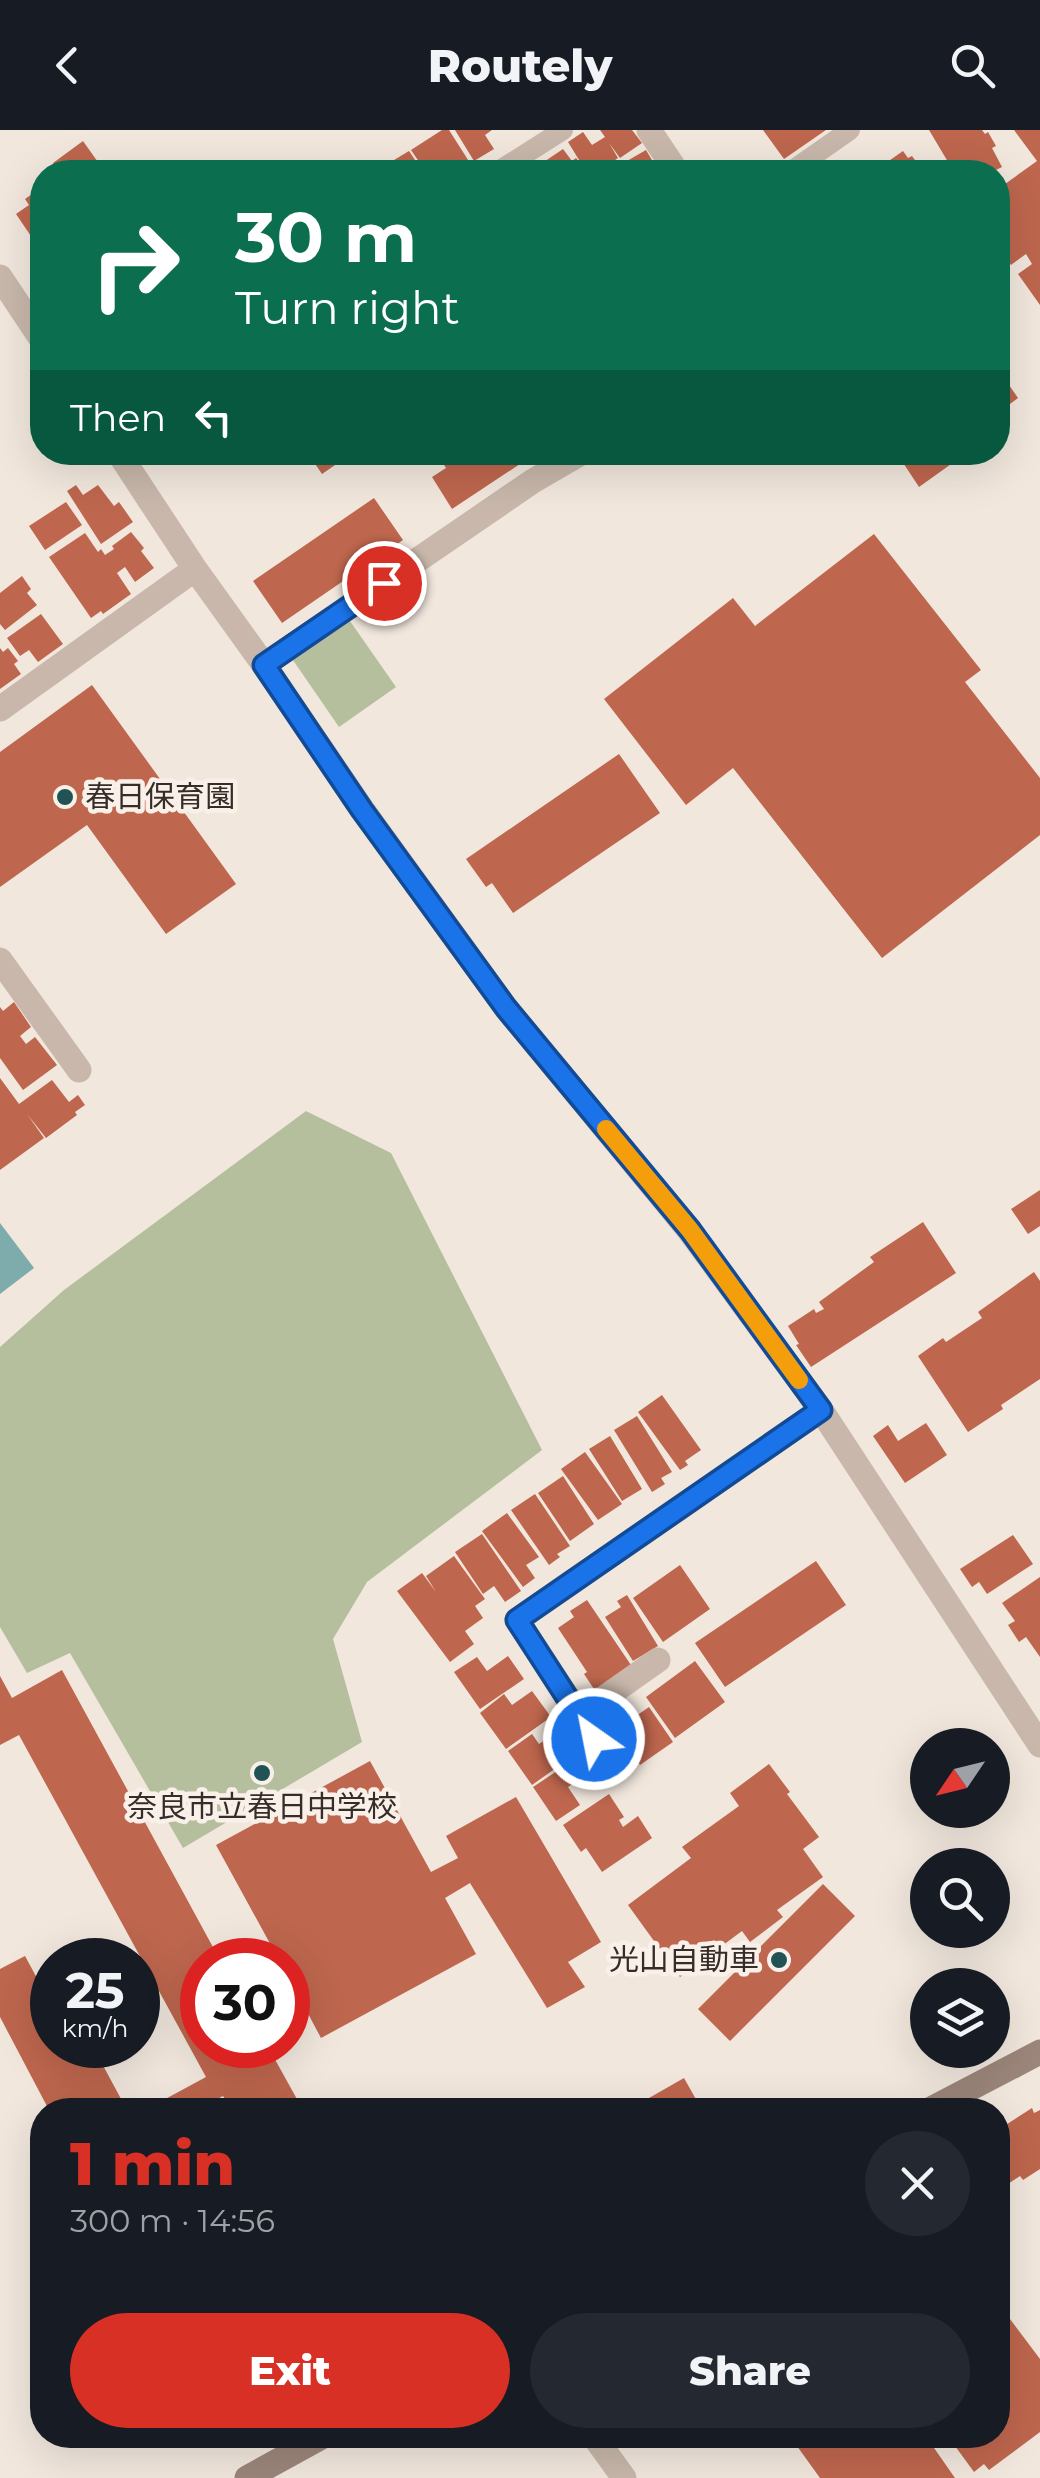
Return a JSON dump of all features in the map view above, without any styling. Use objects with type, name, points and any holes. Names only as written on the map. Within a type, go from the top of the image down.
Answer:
[{"type":"main road","points":[[954,2098],[1037,2059]]},
{"type":"main road","points":[[248,2478],[301,2448]]},
{"type":"street","points":[[649,130],[669,160]]},
{"type":"street","points":[[0,277],[30,322]]},
{"type":"street","points":[[126,465],[362,810],[506,1008],[690,1230],[821,1410],[1040,1745]]},
{"type":"street","points":[[264,665],[561,465]]},
{"type":"street","points":[[0,709],[194,569]]},
{"type":"street","points":[[0,960],[78,1070]]},
{"type":"street","points":[[610,1762],[517,1620],[821,1410]]},
{"type":"street","points":[[580,1715],[658,1660]]},
{"type":"street","points":[[602,2448],[624,2478]]},
{"type":"lane","points":[[515,160],[563,130]]},
{"type":"lane","points":[[807,160],[850,130]]},
{"type":"green space","points":[[343,611],[396,687],[339,727],[286,650]]},
{"type":"green space","points":[[306,1111],[391,1153],[542,1450],[367,1582],[333,1639],[362,1742],[183,1848],[70,1653],[27,1673],[0,1627],[0,1347],[64,1290]]},
{"type":"water","points":[[0,1223],[34,1268],[0,1294]]},
{"type":"building","points":[[442,130],[449,130],[468,160],[418,160],[411,150]]},
{"type":"building","points":[[455,130],[492,130],[485,135],[494,149],[473,160]]},
{"type":"building","points":[[600,130],[632,130],[642,143],[620,158],[609,143],[618,158],[615,160],[579,160],[568,142],[583,132],[592,145],[605,137]]},
{"type":"building","points":[[763,130],[826,130],[784,159]]},
{"type":"building","points":[[929,130],[988,132],[998,160],[947,160]]},
{"type":"building","points":[[1014,130],[1040,130],[1040,305],[1018,274],[1032,264],[1026,254],[1010,264],[1010,180],[1037,161]]},
{"type":"building","points":[[83,141],[96,160],[57,160]]},
{"type":"building","points":[[563,149],[571,160],[547,160]]},
{"type":"building","points":[[646,150],[652,160],[629,160]]},
{"type":"building","points":[[409,151],[415,160],[394,160]]},
{"type":"building","points":[[903,151],[915,160],[890,160]]},
{"type":"building","points":[[30,195],[30,235],[16,214],[29,205],[25,199]]},
{"type":"building","points":[[1010,386],[1018,398],[1010,404]]},
{"type":"building","points":[[316,465],[335,465],[322,474]]},
{"type":"building","points":[[444,465],[518,465],[452,509],[432,477],[446,468]]},
{"type":"building","points":[[905,465],[950,465],[919,487]]},
{"type":"building","points":[[76,485],[83,495],[98,485],[114,506],[119,502],[133,522],[101,544],[67,491]]},
{"type":"building","points":[[374,498],[403,540],[282,623],[253,581]]},
{"type":"building","points":[[66,502],[82,525],[45,550],[29,526]]},
{"type":"building","points":[[131,532],[154,568],[135,582],[125,567],[117,573],[131,594],[91,618],[49,557],[85,533],[98,552],[101,549],[105,555]]},
{"type":"building","points":[[874,534],[981,670],[965,682],[1040,778],[1040,835],[882,958],[733,768],[686,805],[604,699],[733,598],[755,626]]},
{"type":"building","points":[[22,576],[31,589],[27,593],[37,605],[5,630],[0,624],[0,593]]},
{"type":"building","points":[[41,614],[63,644],[38,662],[29,650],[20,656],[7,638]]},
{"type":"building","points":[[0,648],[3,652],[8,648],[18,661],[14,664],[21,674],[0,689]]},
{"type":"building","points":[[92,685],[236,884],[166,934],[87,825],[0,887],[0,752]]},
{"type":"building","points":[[619,754],[660,813],[513,913],[492,883],[486,887],[466,859]]},
{"type":"building","points":[[14,1002],[31,1027],[20,1036],[26,1044],[35,1037],[57,1065],[23,1090],[0,1058],[0,1007],[3,1011]]},
{"type":"building","points":[[0,1078],[19,1104],[52,1080],[69,1102],[78,1095],[85,1105],[46,1138],[27,1114],[44,1138],[0,1170]]},
{"type":"building","points":[[1040,1190],[1040,1226],[1028,1234],[1011,1209]]},
{"type":"building","points":[[923,1222],[956,1273],[811,1367],[788,1326],[814,1309],[816,1313],[824,1309],[819,1302],[874,1262],[870,1257]]},
{"type":"building","points":[[1034,1272],[1040,1281],[1040,1379],[968,1432],[918,1356],[982,1318],[978,1312]]},
{"type":"building","points":[[662,1395],[701,1450],[685,1461],[688,1465],[680,1470],[638,1412]]},
{"type":"building","points":[[637,1416],[672,1472],[661,1478],[665,1484],[652,1492],[614,1430]]},
{"type":"building","points":[[926,1423],[947,1455],[905,1483],[873,1436],[888,1425],[898,1441]]},
{"type":"building","points":[[610,1436],[642,1489],[622,1501],[589,1449]]},
{"type":"building","points":[[585,1452],[622,1504],[598,1520],[561,1469]]},
{"type":"building","points":[[563,1476],[594,1524],[570,1541],[538,1493]]},
{"type":"building","points":[[535,1494],[570,1546],[549,1565],[511,1510]]},
{"type":"building","points":[[507,1513],[539,1557],[526,1565],[535,1578],[523,1587],[482,1531]]},
{"type":"building","points":[[482,1534],[521,1591],[505,1602],[494,1586],[483,1594],[455,1552]]},
{"type":"building","points":[[1013,1535],[1033,1564],[987,1594],[979,1582],[972,1587],[960,1569]]},
{"type":"building","points":[[454,1556],[485,1599],[475,1606],[483,1618],[465,1631],[474,1644],[450,1662],[397,1591],[422,1573],[436,1592],[426,1576]]},
{"type":"building","points":[[816,1561],[846,1605],[725,1687],[695,1643]]},
{"type":"building","points":[[680,1565],[710,1609],[663,1642],[633,1598]]},
{"type":"building","points":[[1040,1577],[1040,1657],[1026,1637],[1019,1642],[1008,1625],[1015,1621],[1002,1603]]},
{"type":"building","points":[[627,1595],[658,1646],[633,1661],[605,1617],[621,1607],[617,1601]]},
{"type":"building","points":[[587,1600],[633,1668],[596,1692],[558,1628],[574,1617],[570,1611]]},
{"type":"building","points":[[508,1656],[524,1679],[480,1709],[454,1672],[477,1657],[487,1671]]},
{"type":"building","points":[[695,1661],[725,1702],[675,1738],[646,1697]]},
{"type":"building","points":[[62,1670],[208,1938],[180,1938],[180,2029],[160,1993],[160,1938],[130,1938],[19,1735],[0,1745],[0,1676],[12,1698]]},
{"type":"building","points":[[532,1691],[551,1717],[506,1749],[480,1713],[504,1694],[512,1705]]},
{"type":"building","points":[[649,1707],[673,1742],[640,1765],[616,1730]]},
{"type":"building","points":[[556,1732],[573,1756],[532,1785],[508,1751],[532,1734],[539,1744]]},
{"type":"building","points":[[578,1757],[589,1773],[568,1787],[580,1805],[556,1821],[533,1787]]},
{"type":"building","points":[[370,1761],[431,1872],[458,1858],[446,1836],[516,1797],[601,1942],[568,1962],[585,1987],[547,2008],[470,1883],[445,1898],[476,1954],[321,2038],[310,2017],[310,1938],[267,1938],[216,1845]]},
{"type":"building","points":[[769,1764],[819,1837],[803,1849],[823,1877],[777,1910],[783,1917],[750,1942],[742,1931],[680,1977],[628,1905],[691,1858],[682,1847],[739,1806],[730,1793]]},
{"type":"building","points":[[609,1794],[624,1817],[619,1820],[623,1827],[638,1816],[652,1838],[602,1872],[586,1848],[581,1852],[563,1825]]},
{"type":"building","points":[[823,1884],[855,1916],[730,2041],[698,2009]]},
{"type":"building","points":[[25,1956],[30,1965],[30,2068],[104,2068],[121,2098],[43,2098],[0,2017],[0,1969]]},
{"type":"building","points":[[201,2068],[280,2068],[296,2098],[167,2098],[206,2077]]},
{"type":"building","points":[[684,2078],[695,2098],[649,2098]]},
{"type":"building","points":[[1032,2108],[1034,2113],[1040,2110],[1040,2169],[1010,2183],[1010,2122]]},
{"type":"building","points":[[1010,2319],[1040,2359],[1040,2432],[989,2470],[984,2464],[974,2472],[956,2448],[1010,2448]]},
{"type":"building","points":[[798,2448],[934,2448],[955,2478],[820,2478]]},
{"type":"slow traffic","points":[[606,1129],[690,1230],[799,1380]]},
{"type":"place","name":"春日保育園","points":[[65,797]]},
{"type":"place","name":"奈良市立春日中学校","points":[[262,1773]]},
{"type":"place","name":"光山自動車","points":[[779,1960]]},
{"type":"route","points":[[384,583],[264,665],[362,810],[506,1008],[690,1230],[821,1410],[517,1620],[594,1739]]}]
